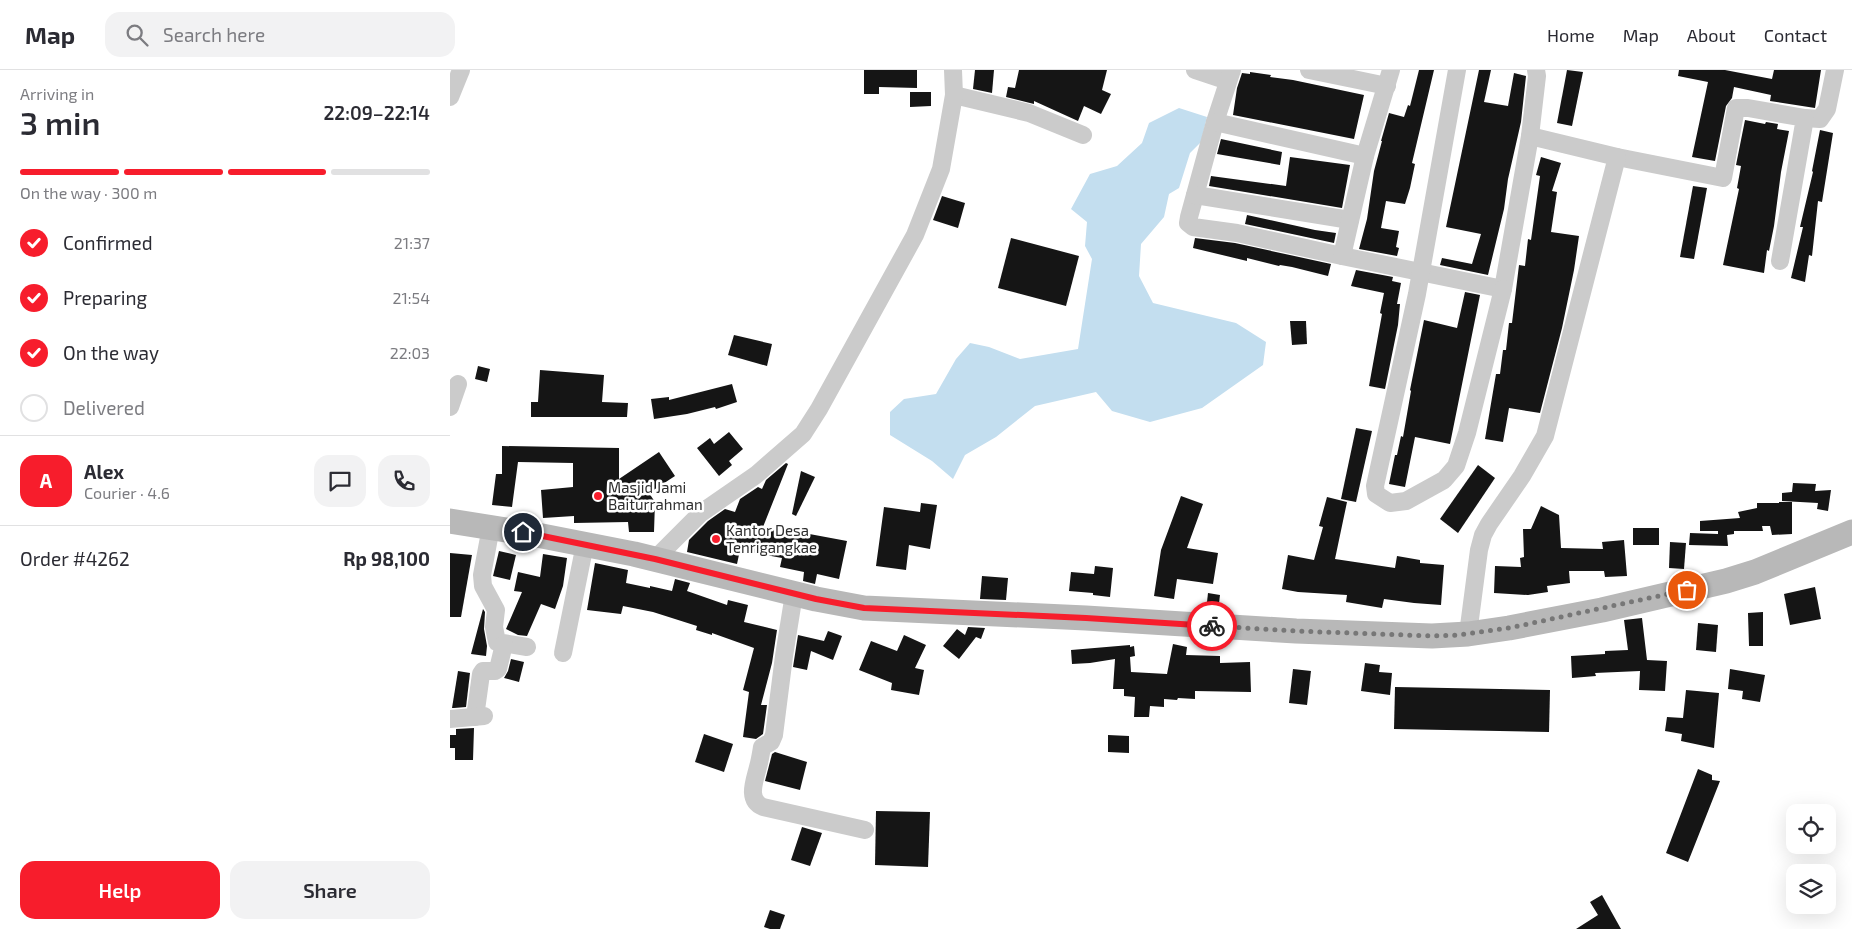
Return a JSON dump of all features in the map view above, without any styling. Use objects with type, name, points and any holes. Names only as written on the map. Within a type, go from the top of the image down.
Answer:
[{"type":"main road","points":[[450,521],[585,544],[655,559],[794,594],[864,608],[1077,617],[1296,631],[1432,636],[1468,634],[1509,628],[1726,581],[1755,572],[1852,532]]},
{"type":"street","points":[[450,97],[461,70]]},
{"type":"street","points":[[655,559],[701,513],[756,474],[803,434],[915,235],[941,169],[954,95],[953,70]]},
{"type":"street","points":[[1196,70],[1230,76],[1215,122],[1188,220],[1188,223],[1193,227],[1237,233],[1503,289]]},
{"type":"street","points":[[1309,70],[1389,78],[1365,156],[1342,256]]},
{"type":"street","points":[[1457,70],[1417,294],[1375,486],[1376,494],[1390,503],[1406,501],[1444,480],[1456,466],[1467,433],[1503,289],[1530,136],[1537,76],[1536,70]]},
{"type":"street","points":[[1530,136],[1617,157],[1723,178],[1736,108],[1748,108],[1820,120],[1827,109],[1841,72]]},
{"type":"street","points":[[954,95],[1028,113],[1083,135]]},
{"type":"street","points":[[1780,261],[1805,118]]},
{"type":"street","points":[[1215,122],[1365,156]]},
{"type":"street","points":[[1468,634],[1481,542],[1489,524],[1522,476],[1545,436],[1617,157]]},
{"type":"street","points":[[1195,195],[1350,220]]},
{"type":"street","points":[[450,407],[458,384]]},
{"type":"street","points":[[491,527],[482,575],[483,586],[496,610],[495,637],[497,642],[527,647]]},
{"type":"street","points":[[563,654],[585,544]]},
{"type":"street","points":[[794,594],[774,735],[771,742],[762,747],[752,790],[754,798],[763,807],[865,830]]},
{"type":"street","points":[[450,720],[480,716],[480,674],[483,671],[495,671],[498,669],[504,644]]},
{"type":"water","points":[[1179,108],[1207,117],[1201,142],[1190,153],[1179,188],[1169,194],[1164,217],[1141,244],[1139,276],[1153,303],[1236,323],[1266,342],[1263,365],[1202,408],[1150,422],[1112,411],[1096,392],[1035,406],[996,437],[965,455],[953,479],[932,461],[890,435],[890,412],[904,399],[936,394],[956,359],[970,343],[989,347],[1020,359],[1078,349],[1092,259],[1085,246],[1087,222],[1071,209],[1090,174],[1117,166],[1142,143],[1149,123]]},
{"type":"building","points":[[864,70],[917,70],[917,88],[879,87],[879,94],[864,94]]},
{"type":"building","points":[[975,70],[994,70],[992,93],[973,89]]},
{"type":"building","points":[[1019,70],[1107,70],[1102,90],[1111,94],[1101,114],[1084,106],[1078,121],[1034,101],[1034,104],[1006,97],[1008,87],[1015,88]]},
{"type":"building","points":[[1419,70],[1434,70],[1412,163],[1415,164],[1410,188],[1405,204],[1386,201],[1381,228],[1399,231],[1396,247],[1399,248],[1397,256],[1359,249],[1367,219],[1374,171],[1389,113],[1404,117],[1408,105],[1410,106]]},
{"type":"building","points":[[1479,70],[1491,70],[1484,102],[1508,106],[1514,73],[1526,76],[1521,122],[1508,179],[1504,209],[1488,275],[1440,265],[1442,258],[1472,264],[1481,234],[1446,227]]},
{"type":"building","points":[[1567,70],[1583,72],[1572,126],[1557,123]]},
{"type":"building","points":[[1679,70],[1725,70],[1772,79],[1774,70],[1821,70],[1815,108],[1770,101],[1771,95],[1734,87],[1732,98],[1726,106],[1715,161],[1692,157],[1708,82],[1678,76]]},
{"type":"building","points":[[1250,72],[1364,95],[1354,139],[1233,115],[1237,88],[1242,73],[1250,74]]},
{"type":"building","points":[[910,92],[931,92],[931,106],[910,107]]},
{"type":"building","points":[[1745,120],[1765,124],[1766,122],[1778,124],[1777,129],[1789,131],[1781,172],[1774,226],[1769,251],[1767,250],[1764,273],[1723,265],[1739,189],[1737,188],[1741,166],[1736,165]]},
{"type":"building","points":[[1820,130],[1833,133],[1822,202],[1818,201],[1812,256],[1809,255],[1805,282],[1791,278],[1803,227],[1800,227],[1813,172]]},
{"type":"building","points":[[1221,139],[1282,152],[1280,165],[1217,154]]},
{"type":"building","points":[[1290,157],[1350,165],[1342,208],[1209,186],[1211,176],[1286,186]]},
{"type":"building","points":[[1541,157],[1561,163],[1552,191],[1557,192],[1551,232],[1579,236],[1562,328],[1540,413],[1509,408],[1503,442],[1485,439],[1496,374],[1500,374],[1503,350],[1506,350],[1509,323],[1512,323],[1519,265],[1525,266],[1528,239],[1531,240],[1540,176],[1536,175]]},
{"type":"building","points":[[1693,186],[1707,188],[1694,259],[1680,257]]},
{"type":"building","points":[[942,196],[965,203],[958,228],[933,220]]},
{"type":"building","points":[[1247,215],[1336,233],[1334,243],[1245,224]]},
{"type":"building","points":[[1011,238],[1079,256],[1066,306],[998,288]]},
{"type":"building","points":[[1195,238],[1235,243],[1331,264],[1328,276],[1247,258],[1247,261],[1193,248]]},
{"type":"building","points":[[1356,270],[1393,277],[1392,281],[1401,283],[1397,304],[1400,304],[1398,325],[1385,389],[1369,386],[1384,293],[1351,286]]},
{"type":"building","points":[[1465,292],[1480,295],[1450,444],[1415,437],[1405,487],[1389,484],[1395,455],[1397,455],[1401,436],[1403,437],[1424,320],[1457,328]]},
{"type":"building","points":[[1290,321],[1306,321],[1307,344],[1292,345]]},
{"type":"building","points":[[734,335],[772,344],[767,366],[728,355]]},
{"type":"building","points":[[478,366],[490,369],[487,382],[475,379]]},
{"type":"building","points":[[540,370],[604,375],[602,402],[628,403],[627,417],[531,417],[531,402],[538,402]]},
{"type":"building","points":[[732,384],[737,402],[716,409],[715,407],[654,419],[651,399],[669,397],[669,400]]},
{"type":"building","points":[[1356,428],[1372,431],[1356,502],[1341,499]]},
{"type":"building","points":[[729,432],[743,449],[729,461],[732,465],[719,476],[697,448],[710,438],[714,444]]},
{"type":"building","points":[[502,446],[619,448],[619,479],[659,452],[675,476],[649,493],[655,502],[654,532],[629,532],[628,522],[574,523],[574,516],[543,518],[541,490],[573,487],[573,463],[518,462],[512,507],[492,505],[496,474],[502,474]]},
{"type":"building","points":[[786,463],[788,464],[763,527],[847,541],[839,579],[817,574],[815,584],[803,581],[804,572],[780,567],[782,558],[740,550],[737,564],[687,552],[689,540],[708,521],[725,509],[735,512],[740,499],[758,487],[762,489],[766,480]]},
{"type":"building","points":[[1478,465],[1495,478],[1458,533],[1440,519]]},
{"type":"building","points":[[801,471],[815,477],[796,516],[792,514]]},
{"type":"building","points":[[1793,483],[1816,484],[1815,491],[1831,490],[1828,511],[1817,509],[1818,503],[1782,501],[1782,493],[1792,492]]},
{"type":"building","points":[[1181,496],[1203,504],[1187,548],[1218,553],[1213,584],[1177,579],[1174,599],[1154,596],[1161,550]]},
{"type":"building","points":[[1327,497],[1347,502],[1335,559],[1395,568],[1397,556],[1420,560],[1420,563],[1444,565],[1441,605],[1384,599],[1382,608],[1346,602],[1347,595],[1298,592],[1282,589],[1288,555],[1314,560],[1323,527],[1319,526]]},
{"type":"building","points":[[1792,502],[1792,534],[1772,535],[1770,526],[1762,526],[1763,531],[1734,531],[1734,534],[1727,535],[1728,546],[1689,545],[1690,533],[1718,534],[1718,531],[1700,531],[1700,521],[1740,518],[1738,512],[1757,508],[1757,503]]},
{"type":"building","points":[[921,503],[937,505],[930,549],[909,545],[906,570],[876,566],[884,507],[920,512]]},
{"type":"building","points":[[1541,506],[1559,515],[1561,548],[1603,549],[1602,542],[1624,540],[1627,576],[1605,577],[1604,571],[1569,571],[1570,583],[1547,586],[1548,592],[1528,595],[1494,593],[1495,566],[1521,567],[1520,558],[1524,557],[1523,529],[1531,529]]},
{"type":"building","points":[[1633,528],[1659,528],[1659,545],[1633,545]]},
{"type":"building","points":[[1670,542],[1686,543],[1684,569],[1669,568]]},
{"type":"building","points":[[499,551],[516,555],[510,580],[493,576]]},
{"type":"building","points":[[450,553],[472,555],[461,617],[450,617]]},
{"type":"building","points":[[543,554],[567,558],[563,586],[555,609],[541,604],[527,636],[518,635],[506,629],[522,592],[514,591],[518,572],[540,577]]},
{"type":"building","points":[[595,563],[628,570],[626,583],[672,591],[675,579],[690,583],[687,591],[727,605],[728,600],[748,605],[744,622],[777,630],[772,663],[761,705],[767,705],[763,734],[756,739],[743,737],[749,692],[743,690],[754,648],[712,633],[712,635],[696,630],[697,626],[653,612],[623,606],[621,614],[587,610]]},
{"type":"building","points":[[1095,566],[1113,568],[1110,597],[1069,591],[1071,572],[1094,574]]},
{"type":"building","points":[[982,576],[1008,578],[1006,600],[980,599]]},
{"type":"building","points":[[1815,587],[1821,619],[1790,625],[1784,594]]},
{"type":"building","points":[[1208,593],[1220,595],[1218,612],[1206,611]]},
{"type":"building","points":[[483,609],[485,612],[486,656],[471,654]]},
{"type":"building","points":[[1763,612],[1763,646],[1749,646],[1748,613]]},
{"type":"building","points":[[1642,618],[1647,660],[1667,661],[1665,691],[1639,690],[1640,671],[1595,673],[1596,676],[1572,678],[1571,656],[1605,654],[1605,651],[1628,650],[1624,620]]},
{"type":"building","points":[[1698,623],[1718,625],[1716,652],[1696,650]]},
{"type":"building","points":[[968,627],[985,628],[981,639],[976,637],[959,659],[943,646],[957,629],[965,635]]},
{"type":"building","points":[[828,631],[842,636],[833,660],[811,651],[807,670],[793,667],[798,635],[824,641]]},
{"type":"building","points":[[904,635],[926,645],[915,668],[924,670],[919,695],[891,690],[892,683],[859,670],[871,641],[897,651]]},
{"type":"building","points":[[1173,644],[1187,647],[1186,655],[1220,656],[1220,663],[1250,662],[1251,692],[1195,691],[1195,699],[1164,699],[1164,707],[1150,706],[1149,717],[1134,717],[1135,697],[1124,696],[1124,689],[1113,689],[1115,659],[1072,664],[1071,650],[1130,645],[1130,647],[1134,646],[1135,656],[1130,657],[1131,672],[1167,674]]},
{"type":"building","points":[[511,659],[524,662],[519,682],[504,678]]},
{"type":"building","points":[[1365,663],[1380,665],[1379,672],[1392,673],[1390,695],[1361,691]]},
{"type":"building","points":[[1293,669],[1311,671],[1307,705],[1289,703]]},
{"type":"building","points":[[1730,669],[1765,675],[1760,702],[1742,699],[1743,691],[1728,689]]},
{"type":"building","points":[[458,671],[470,673],[466,707],[452,708]]},
{"type":"building","points":[[1395,687],[1550,690],[1549,732],[1394,729]]},
{"type":"building","points":[[1686,690],[1719,693],[1714,748],[1681,741],[1682,734],[1665,731],[1667,717],[1683,718]]},
{"type":"building","points":[[474,728],[473,760],[455,760],[455,748],[450,748],[450,735],[456,735],[456,729]]},
{"type":"building","points":[[704,734],[733,744],[724,772],[695,762]]},
{"type":"building","points":[[1108,735],[1129,736],[1129,753],[1108,752]]},
{"type":"building","points":[[775,752],[807,762],[800,790],[765,781],[772,754]]},
{"type":"building","points":[[1698,769],[1712,775],[1712,780],[1720,781],[1688,862],[1666,853]]},
{"type":"building","points":[[876,811],[930,812],[928,867],[875,865]]},
{"type":"building","points":[[802,827],[822,833],[810,866],[791,860]]},
{"type":"building","points":[[1602,895],[1621,929],[1576,929],[1598,915],[1590,902]]},
{"type":"building","points":[[770,910],[785,915],[780,929],[764,927]]},
{"type":"way so far","points":[[1212,626],[1432,636],[1458,635],[1487,632],[1602,610],[1687,590]]},
{"type":"place","name":"Masjid Jami Baiturrahman","points":[[598,496]]},
{"type":"place","name":"Kantor Desa Tenrigangkae","points":[[716,539]]},
{"type":"route","points":[[523,532],[655,559],[816,599],[864,608],[1212,626]]}]
